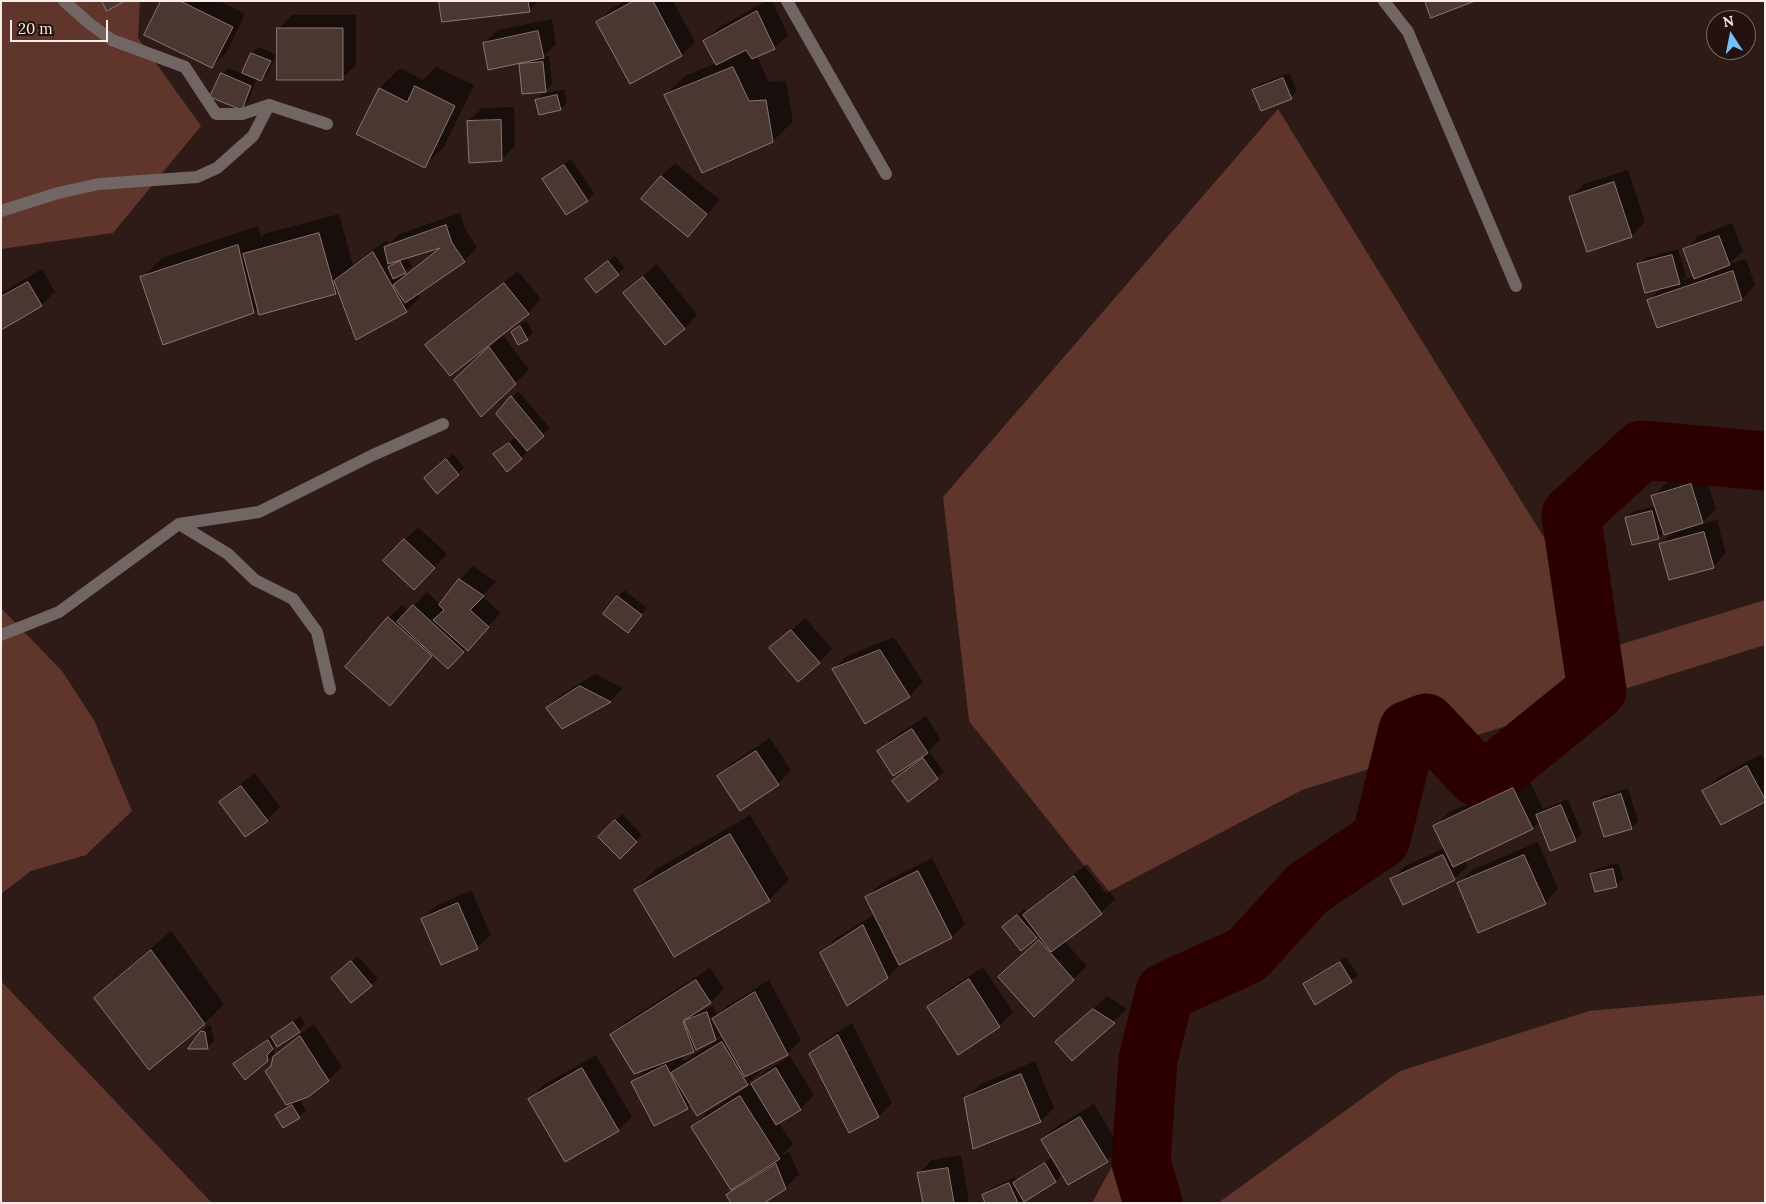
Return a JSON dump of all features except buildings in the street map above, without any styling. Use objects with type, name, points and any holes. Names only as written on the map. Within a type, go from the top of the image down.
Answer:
[{"type":"street","points":[[64,1],[112,40],[185,66],[216,114],[242,114],[269,105],[327,124]]},
{"type":"street","points":[[787,1],[886,174]]},
{"type":"street","points":[[1384,1],[1408,32],[1516,286]]},
{"type":"street","points":[[1,211],[58,193],[99,184],[197,176],[217,168],[253,136],[269,105]]},
{"type":"street","points":[[1,634],[59,612],[179,524],[259,512],[372,455],[443,424]]},
{"type":"street","points":[[179,524],[228,554],[255,580],[292,599],[317,632],[330,689]]},
{"type":"shaded area","points":[[1,1],[140,1],[138,38],[201,126],[113,233],[1,249]]},
{"type":"shaded area","points":[[1278,109],[1612,647],[1765,600],[1765,645],[1302,790],[1106,893],[969,721],[943,497]]},
{"type":"shaded area","points":[[1,608],[62,671],[94,720],[132,811],[86,855],[31,871],[1,894]]},
{"type":"shaded area","points":[[1,981],[212,1203],[1,1203]]},
{"type":"shaded area","points":[[1765,995],[1765,1203],[1218,1203],[1400,1071],[1589,1011]]},
{"type":"shaded area","points":[[1118,1155],[1151,1203],[1092,1203]]},
{"type":"waterway","points":[[1153,1203],[1141,1162],[1148,1059],[1165,992],[1247,955],[1307,889],[1381,839],[1408,730],[1426,723],[1476,776],[1496,772],[1597,690],[1571,515],[1642,450],[1765,461]]}]
